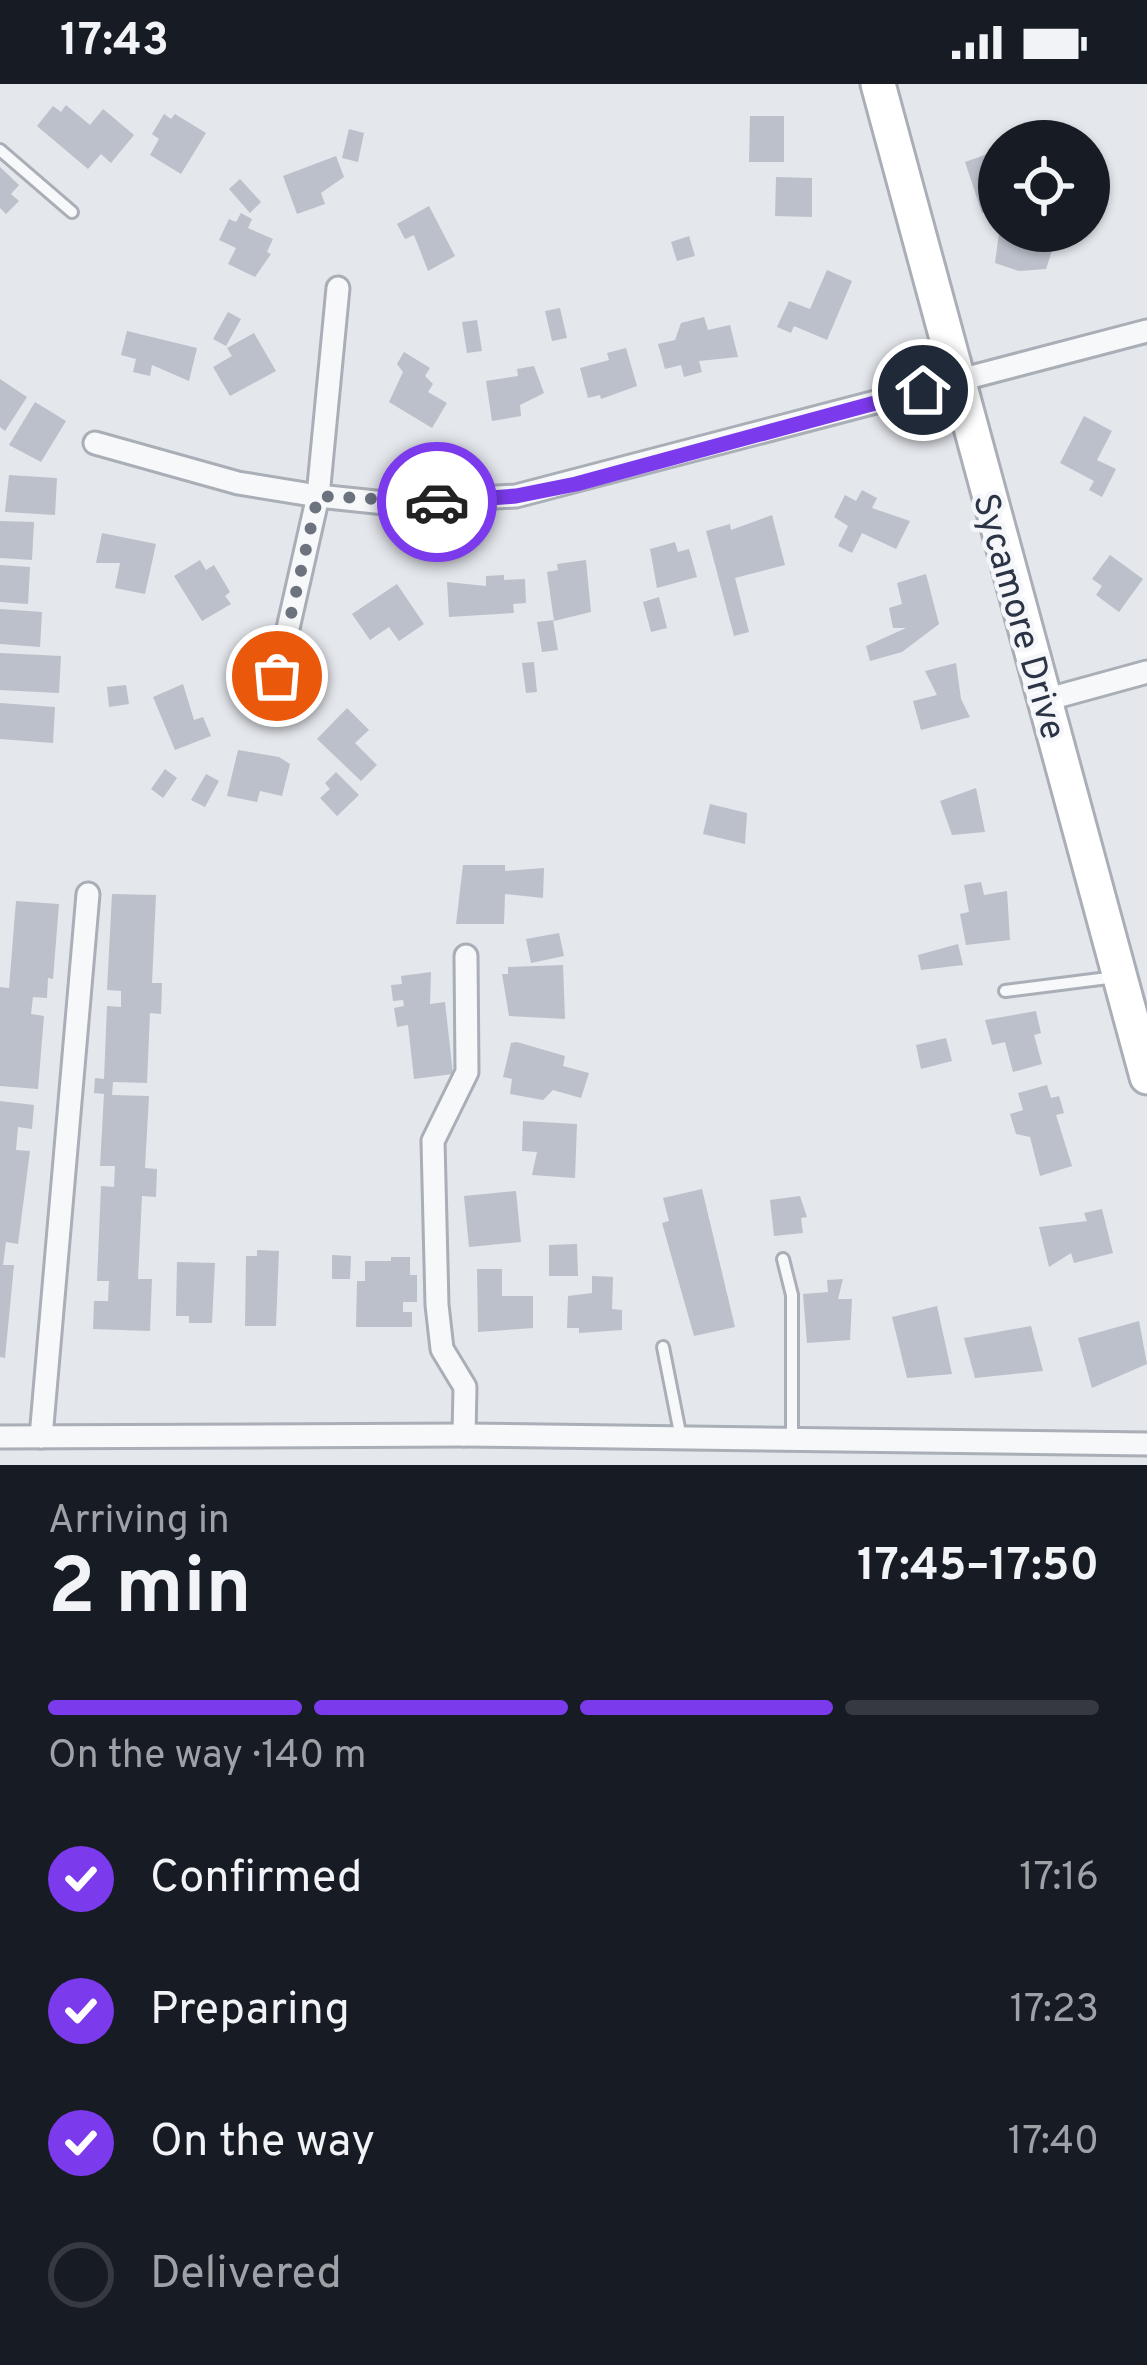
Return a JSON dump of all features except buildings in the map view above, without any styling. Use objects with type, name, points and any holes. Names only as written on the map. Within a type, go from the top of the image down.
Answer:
[{"type":"street","name":"Sycamore Drive","points":[[878,84],[1147,1077]]},
{"type":"street","points":[[277,676],[318,496],[338,288]]},
{"type":"street","points":[[95,443],[218,478],[318,496],[385,502],[516,496],[633,470],[1147,331]]},
{"type":"street","points":[[1045,700],[1147,672]]},
{"type":"street","points":[[41,1437],[88,895]]},
{"type":"street","points":[[464,1435],[465,1387],[442,1349],[436,1305],[433,1141],[467,1072],[466,956]]},
{"type":"street","points":[[0,1437],[464,1435],[1147,1444]]},
{"type":"lane","points":[[0,150],[72,212]]},
{"type":"lane","points":[[1005,991],[1119,976]]},
{"type":"lane","points":[[783,1259],[792,1295],[792,1440]]},
{"type":"lane","points":[[663,1347],[680,1438]]},
{"type":"way so far","points":[[277,676],[318,496],[437,502]]},
{"type":"route","points":[[437,502],[516,496],[576,484],[923,390]]}]
